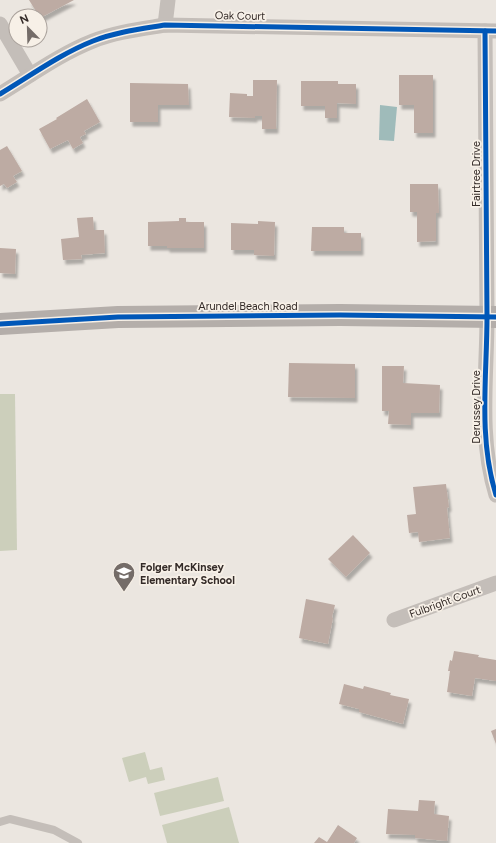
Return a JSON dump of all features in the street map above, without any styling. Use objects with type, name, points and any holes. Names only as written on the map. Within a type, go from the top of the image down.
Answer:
[{"type":"street","points":[[165,25],[168,0]]},
{"type":"street","points":[[0,24],[30,75]]},
{"type":"street","name":"Oak Court","points":[[0,94],[74,49],[94,40],[119,33],[165,25],[491,31]]},
{"type":"street","name":"Fairtree Drive","points":[[491,31],[492,317]]},
{"type":"street","name":"Arundel Beach Road","points":[[0,324],[118,317],[340,315],[492,317]]},
{"type":"street","name":"Derussey Drive","points":[[492,317],[485,414],[486,451],[496,495]]},
{"type":"street","name":"Fulbright Court","points":[[394,620],[496,583]]},
{"type":"lane","points":[[0,822],[10,820],[54,830],[78,843]]},
{"type":"green space","points":[[0,394],[15,394],[17,550],[0,551]]},
{"type":"green space","points":[[145,752],[150,770],[162,767],[165,780],[148,784],[146,777],[129,782],[122,758]]},
{"type":"green space","points":[[218,777],[224,801],[160,816],[154,793]]},
{"type":"green space","points":[[229,807],[239,843],[167,843],[162,825]]},
{"type":"water","points":[[380,105],[397,107],[394,141],[379,140]]},
{"type":"building","points":[[29,0],[74,0],[48,14],[48,8],[34,8]]},
{"type":"building","points":[[399,75],[433,75],[433,133],[414,133],[414,105],[399,105]]},
{"type":"building","points":[[253,80],[277,80],[276,129],[262,129],[262,116],[255,116],[255,118],[229,117],[230,93],[247,94],[247,96],[253,96]]},
{"type":"building","points":[[301,81],[338,81],[338,84],[356,84],[356,104],[337,103],[337,118],[325,118],[325,106],[301,106]]},
{"type":"building","points":[[130,83],[188,84],[189,105],[158,105],[158,122],[130,122]]},
{"type":"building","points":[[87,99],[100,122],[84,131],[86,134],[80,137],[83,143],[73,149],[68,140],[50,149],[39,129]]},
{"type":"building","points":[[7,146],[22,171],[13,176],[17,182],[7,188],[4,184],[0,186],[0,150]]},
{"type":"building","points":[[410,184],[438,184],[439,213],[436,213],[436,241],[417,242],[417,212],[410,212]]},
{"type":"building","points":[[93,217],[94,230],[104,230],[105,253],[81,255],[82,259],[63,260],[61,239],[79,237],[77,218]]},
{"type":"building","points":[[179,218],[186,218],[186,222],[204,222],[204,248],[167,248],[167,246],[148,246],[148,222],[179,221]]},
{"type":"building","points":[[258,221],[275,222],[274,256],[254,255],[254,250],[231,250],[231,223],[258,224]]},
{"type":"building","points":[[312,227],[344,227],[344,233],[361,233],[361,251],[311,251]]},
{"type":"building","points":[[0,248],[16,249],[15,274],[0,273]]},
{"type":"building","points":[[289,363],[355,364],[355,398],[288,397]]},
{"type":"building","points":[[382,366],[404,366],[403,383],[440,385],[439,413],[411,413],[411,425],[388,424],[389,411],[382,411]]},
{"type":"building","points":[[446,484],[449,507],[447,508],[450,538],[419,542],[418,532],[409,533],[407,515],[416,514],[413,487]]},
{"type":"building","points":[[353,535],[370,553],[346,577],[328,559]]},
{"type":"building","points":[[306,599],[335,605],[328,644],[299,638]]},
{"type":"building","points":[[454,651],[479,655],[478,657],[496,660],[496,681],[475,678],[472,696],[447,692],[450,671],[448,671],[450,660],[452,661]]},
{"type":"building","points":[[344,684],[363,689],[364,686],[391,693],[390,695],[409,699],[403,724],[359,712],[359,709],[339,704]]},
{"type":"building","points":[[496,729],[496,744],[491,731]]},
{"type":"building","points":[[419,800],[435,801],[434,814],[449,816],[447,841],[415,838],[415,835],[386,834],[388,809],[418,811]]},
{"type":"building","points":[[338,825],[357,838],[354,843],[314,843],[319,837],[327,842]]},
{"type":"cycle path","points":[[0,94],[81,46],[120,33],[165,25],[496,31]]},
{"type":"cycle path","points":[[485,31],[487,209],[485,429],[490,473],[496,495]]},
{"type":"cycle path","points":[[0,324],[118,317],[340,315],[496,317]]},
{"type":"place","name":"Folger McKinsey Elementary School","points":[[124,592]]}]
